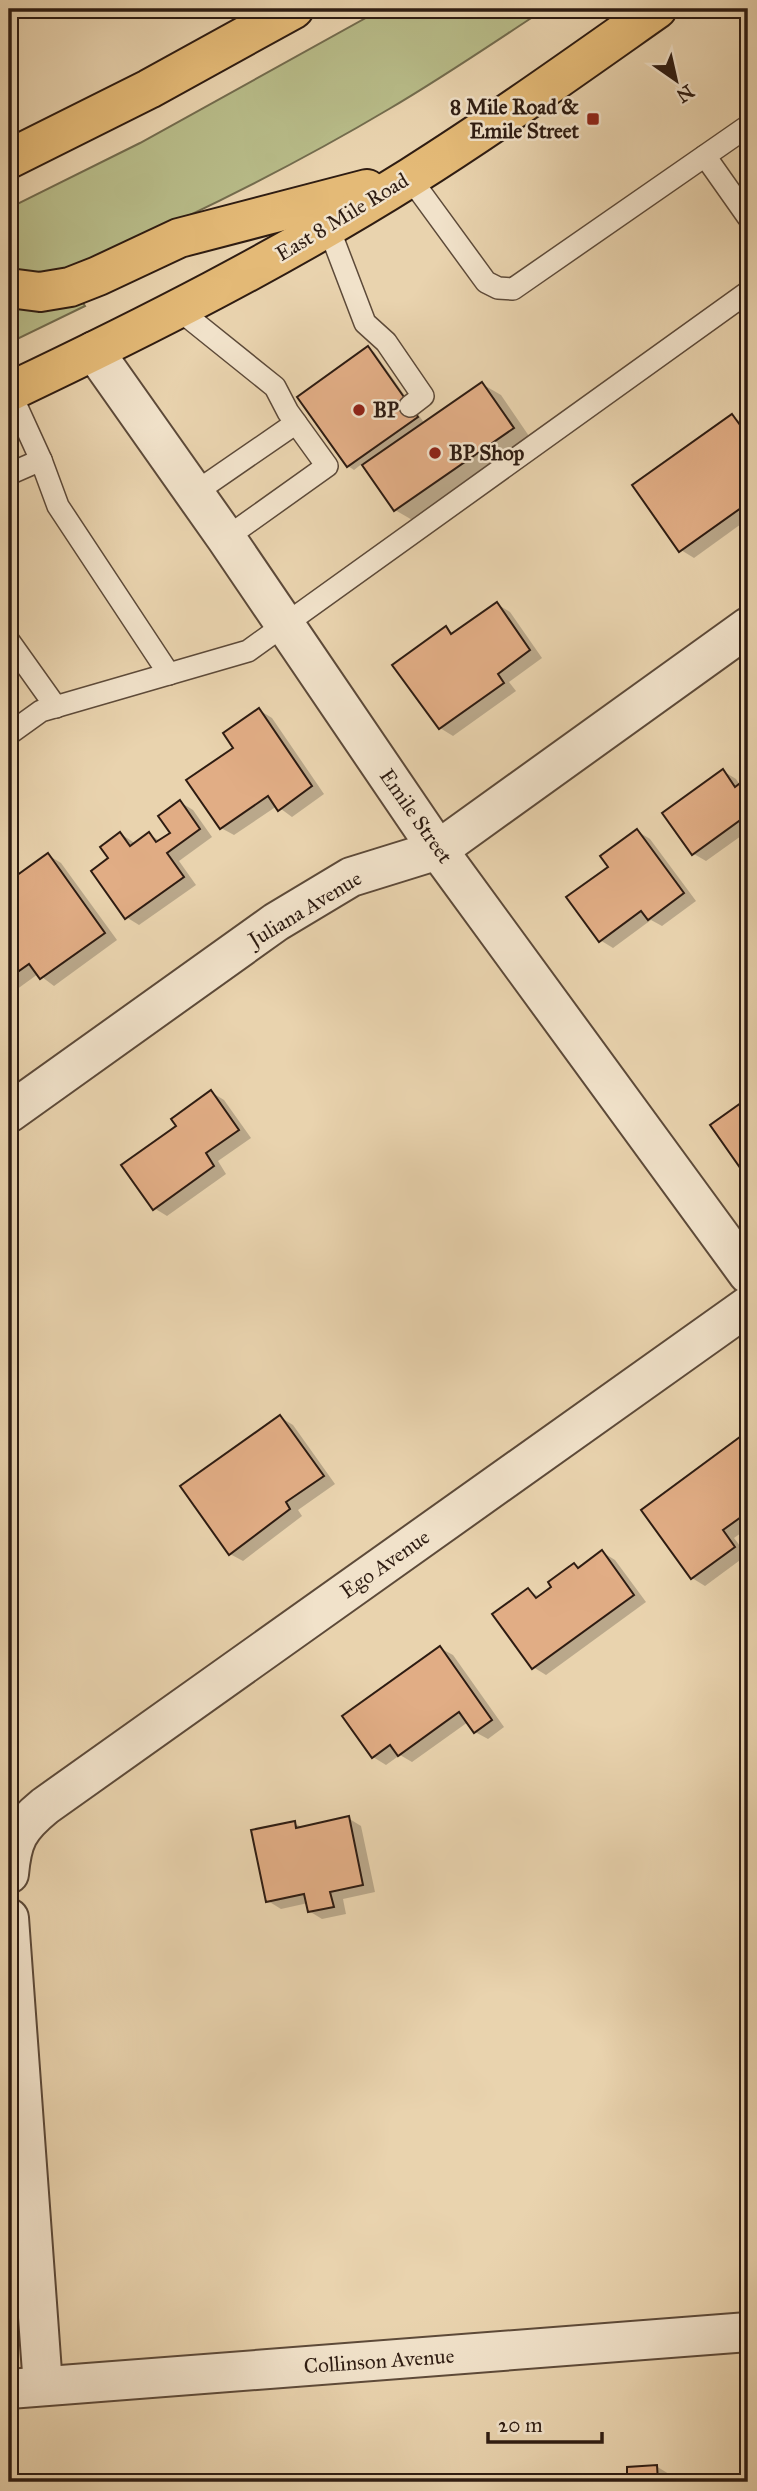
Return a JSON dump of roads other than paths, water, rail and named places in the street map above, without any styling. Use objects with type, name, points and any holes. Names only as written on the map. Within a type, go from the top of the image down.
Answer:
[{"type":"highway","points":[[9,159],[149,89],[294,9]]},
{"type":"highway","name":"East 8 Mile Road","points":[[9,392],[178,309],[410,178],[657,9]]},
{"type":"highway","points":[[9,288],[40,292],[70,287],[179,237],[410,178]]},
{"type":"street","name":"Emile Street","points":[[94,351],[226,538],[438,850],[748,1274]]},
{"type":"street","name":"Juliana Avenue","points":[[9,1113],[276,922],[351,877],[438,850],[748,627]]},
{"type":"street","name":"Ego Avenue","points":[[9,1874],[14,1841],[23,1825],[60,1796],[748,1306]]},
{"type":"street","points":[[9,1918],[26,2388]]},
{"type":"street","name":"Collinson Avenue","points":[[26,2388],[748,2332]]},
{"type":"lane","points":[[410,178],[486,282],[499,288],[513,289],[748,126]]},
{"type":"lane","points":[[705,156],[748,218]]},
{"type":"lane","points":[[328,226],[365,323],[399,377],[423,396],[410,406]]},
{"type":"lane","points":[[9,734],[41,711],[248,651],[748,292]]},
{"type":"lane","points":[[178,309],[275,387],[333,462],[226,538]]},
{"type":"lane","points":[[9,392],[41,460],[58,506],[169,674]]},
{"type":"lane","points":[[193,494],[295,413]]},
{"type":"lane","points":[[9,474],[41,460]]},
{"type":"lane","points":[[9,641],[55,707]]},
{"type":"place","name":"8 Mile Road & Emile Street","points":[[593,119]]},
{"type":"place","name":"BP","points":[[359,410]]},
{"type":"place","name":"BP Shop","points":[[435,453]]}]
